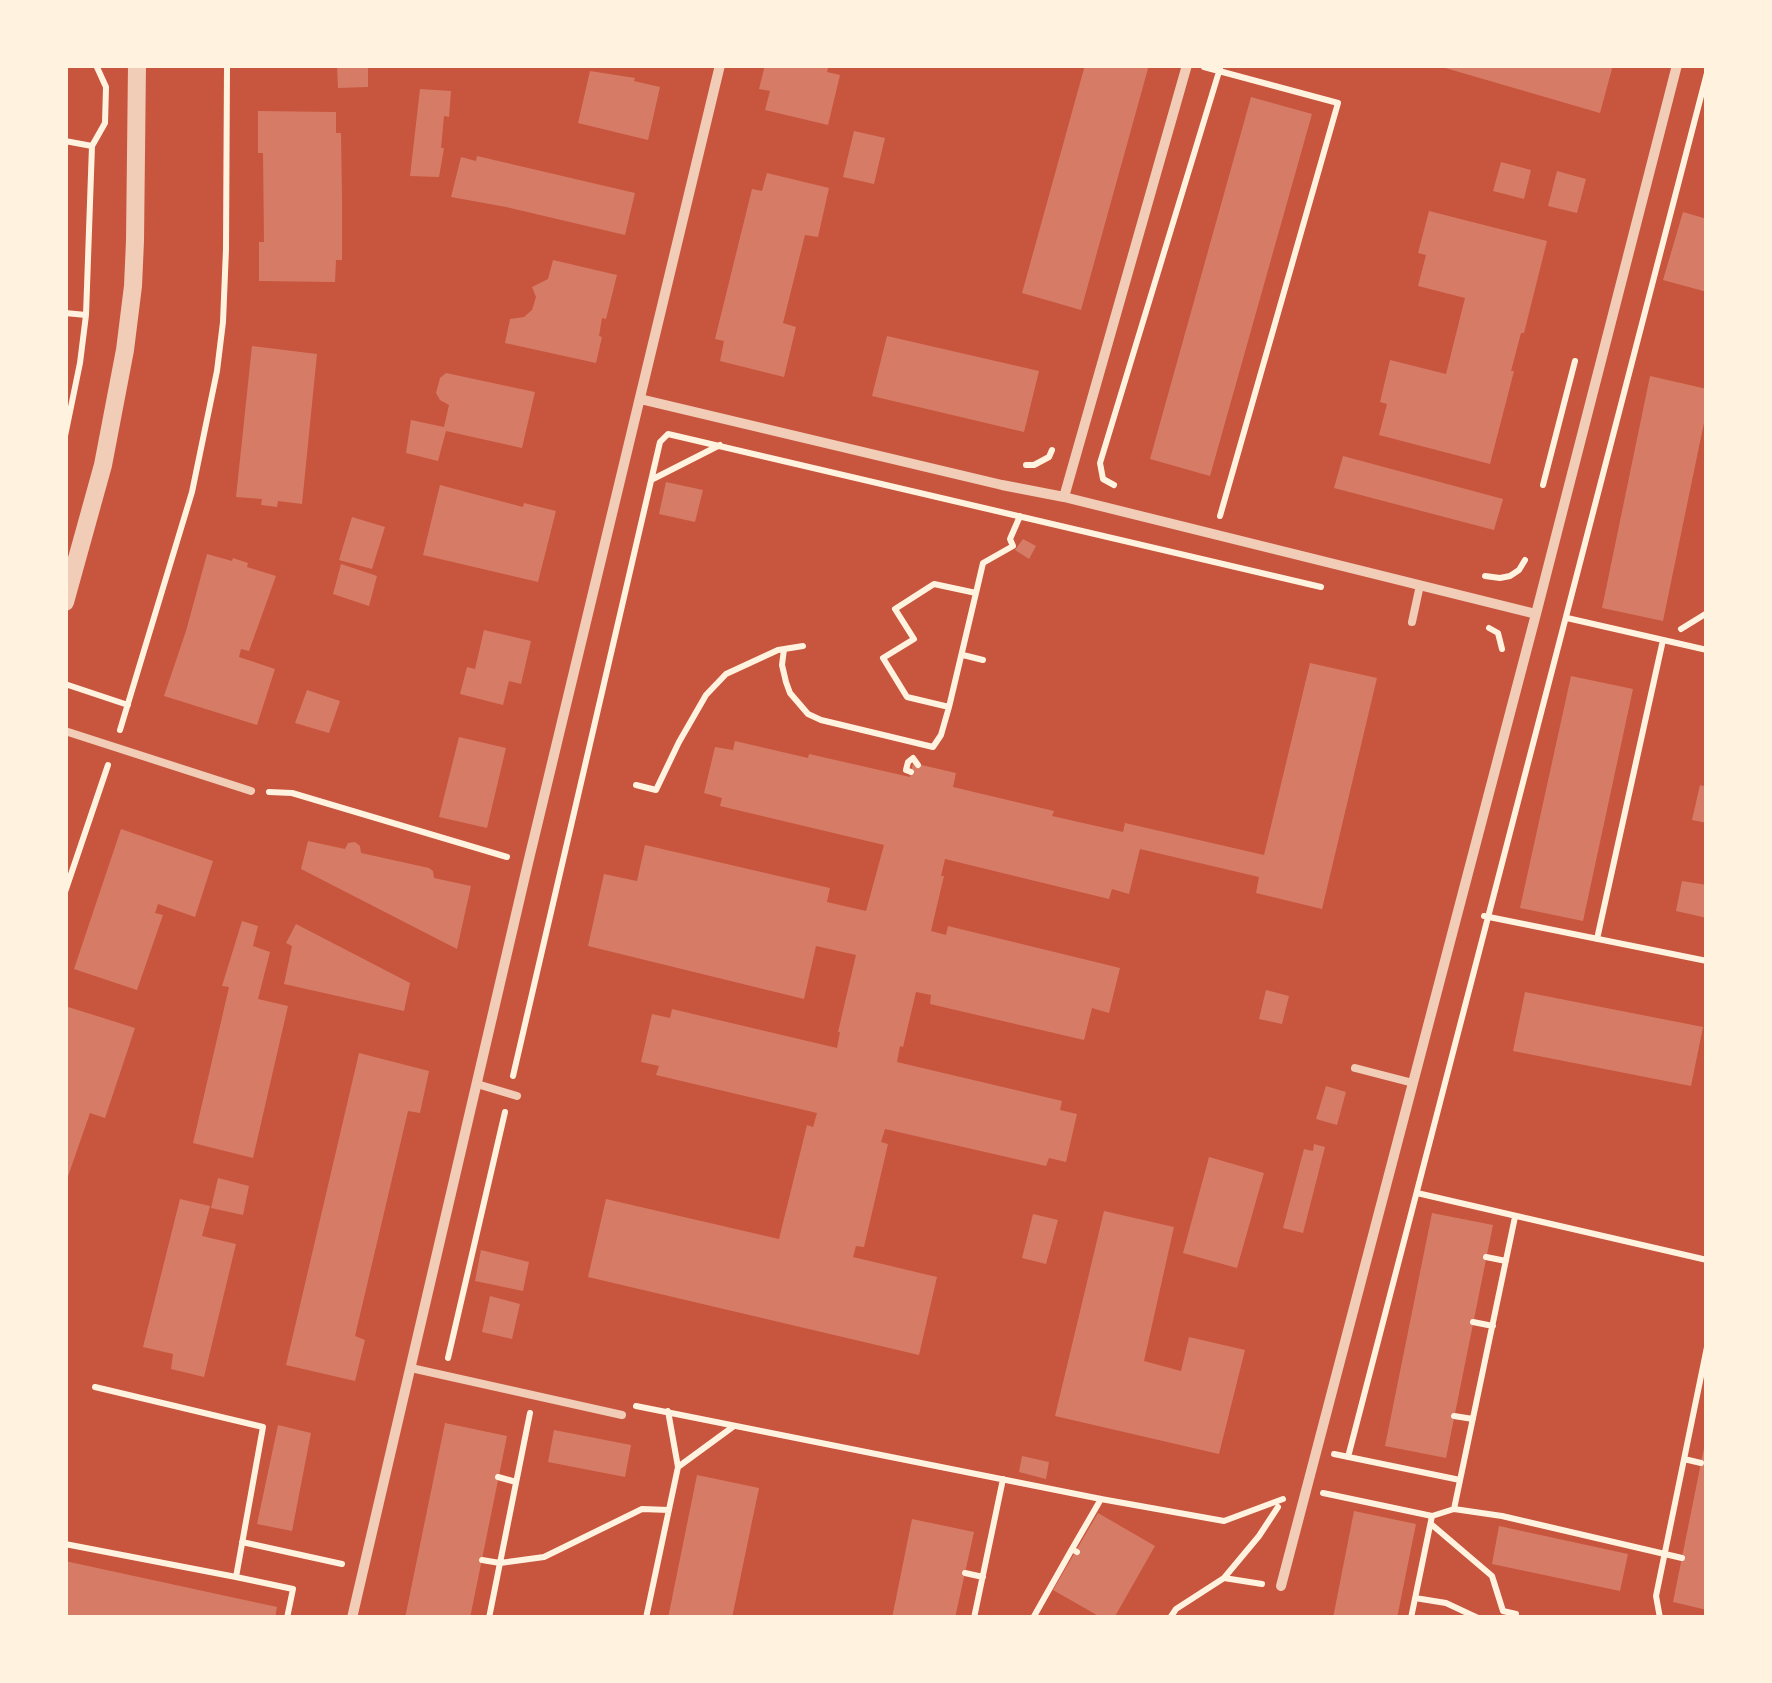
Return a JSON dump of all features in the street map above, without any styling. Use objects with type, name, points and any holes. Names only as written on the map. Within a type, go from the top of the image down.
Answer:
[{"type":"street","points":[[65,602],[103,465],[128,326],[135,241],[137,65]]},
{"type":"street","points":[[352,1618],[720,65]]},
{"type":"street","points":[[1064,497],[1187,65]]},
{"type":"street","points":[[1281,1586],[1677,65]]},
{"type":"street","points":[[640,399],[1002,486],[1064,497],[1536,614]]},
{"type":"lane","points":[[1412,622],[1420,586]]},
{"type":"lane","points":[[65,731],[250,791]]},
{"type":"lane","points":[[1355,1068],[1413,1083]]},
{"type":"lane","points":[[477,1084],[513,1095]]},
{"type":"lane","points":[[411,1368],[622,1415]]},
{"type":"path","points":[[65,436],[86,315],[92,146],[105,123],[106,88],[96,65]]},
{"type":"path","points":[[65,892],[128,705],[192,492],[216,371],[226,250],[227,65]]},
{"type":"path","points":[[1198,65],[1338,103],[1222,512],[1212,534]]},
{"type":"path","points":[[1119,487],[1103,479],[1100,463],[1220,68]]},
{"type":"path","points":[[1348,1456],[1707,73]]},
{"type":"path","points":[[65,141],[92,146]]},
{"type":"path","points":[[65,312],[86,315]]},
{"type":"path","points":[[1541,493],[1579,347]]},
{"type":"path","points":[[444,1375],[513,1095],[660,442],[668,434],[1321,587]]},
{"type":"path","points":[[1016,466],[1049,457],[1058,437]]},
{"type":"path","points":[[652,479],[720,445]]},
{"type":"path","points":[[1205,508],[1222,512]]},
{"type":"path","points":[[784,649],[782,665],[790,693],[808,714],[933,747],[941,735],[963,655],[983,562],[1013,546],[1010,538],[1020,516]]},
{"type":"path","points":[[1467,572],[1510,576],[1525,561],[1529,544]]},
{"type":"path","points":[[949,706],[908,697],[882,658],[914,639],[895,609],[934,584],[976,594]]},
{"type":"path","points":[[1681,629],[1707,613]]},
{"type":"path","points":[[1566,618],[1707,650]]},
{"type":"path","points":[[1472,624],[1498,632],[1502,646],[1497,665]]},
{"type":"path","points":[[1598,939],[1664,640]]},
{"type":"path","points":[[636,786],[656,790],[706,695],[726,674],[756,659],[803,646]]},
{"type":"path","points":[[963,655],[983,660]]},
{"type":"path","points":[[65,684],[128,705]]},
{"type":"path","points":[[911,772],[906,770],[908,762],[916,761],[917,743]]},
{"type":"path","points":[[250,791],[292,793],[528,863]]},
{"type":"path","points":[[1458,910],[1707,961]]},
{"type":"path","points":[[1386,1186],[1707,1260]]},
{"type":"path","points":[[1454,1509],[1516,1217]]},
{"type":"path","points":[[1486,1257],[1506,1261]]},
{"type":"path","points":[[1474,1322],[1493,1326]]},
{"type":"path","points":[[1660,1618],[1656,1596],[1705,1371],[1707,1346]]},
{"type":"path","points":[[95,1387],[263,1427],[236,1577]]},
{"type":"path","points":[[489,1618],[534,1394]]},
{"type":"path","points":[[622,1415],[637,1405],[1224,1521],[1306,1490],[1431,1519],[1492,1576],[1502,1611],[1516,1614],[1509,1618]]},
{"type":"path","points":[[646,1618],[678,1467],[668,1411]]},
{"type":"path","points":[[1454,1416],[1473,1419]]},
{"type":"path","points":[[678,1467],[735,1425]]},
{"type":"path","points":[[1316,1451],[1460,1480]]},
{"type":"path","points":[[1684,1459],[1701,1463]]},
{"type":"path","points":[[498,1477],[516,1482]]},
{"type":"path","points":[[974,1618],[1003,1479]]},
{"type":"path","points":[[1033,1618],[1100,1499]]},
{"type":"path","points":[[1170,1618],[1176,1608],[1224,1578],[1284,1499]]},
{"type":"path","points":[[482,1560],[500,1563],[544,1557],[642,1509],[669,1510]]},
{"type":"path","points":[[1431,1519],[1454,1509],[1502,1516],[1682,1558]]},
{"type":"path","points":[[1411,1618],[1431,1519]]},
{"type":"path","points":[[242,1542],[342,1564]]},
{"type":"path","points":[[65,1544],[293,1588],[287,1618]]},
{"type":"path","points":[[1408,1567],[1421,1569]]},
{"type":"path","points":[[965,1573],[983,1577]]},
{"type":"path","points":[[1224,1578],[1281,1586]]},
{"type":"path","points":[[1415,1598],[1446,1603],[1478,1618]]},
{"type":"building","points":[[337,65],[368,65],[368,87],[338,88]]},
{"type":"building","points":[[765,65],[829,65],[827,72],[840,75],[828,125],[765,110],[770,91],[759,89]]},
{"type":"building","points":[[1085,65],[1149,65],[1081,310],[1022,293]]},
{"type":"building","points":[[1435,65],[1613,65],[1600,113]]},
{"type":"building","points":[[590,71],[635,78],[634,81],[660,87],[648,140],[578,123]]},
{"type":"building","points":[[420,89],[451,91],[449,117],[444,116],[439,177],[410,176]]},
{"type":"building","points":[[1251,97],[1312,114],[1210,476],[1150,459]]},
{"type":"building","points":[[258,111],[336,112],[336,133],[341,133],[342,260],[336,260],[335,282],[259,281],[259,242],[264,242],[263,153],[258,153]]},
{"type":"building","points":[[854,131],[885,138],[874,184],[843,177]]},
{"type":"building","points":[[477,156],[635,193],[625,235],[451,197],[461,157],[476,161]]},
{"type":"building","points":[[1501,162],[1531,170],[1524,199],[1493,191]]},
{"type":"building","points":[[1557,171],[1586,179],[1577,213],[1548,206]]},
{"type":"building","points":[[767,173],[829,188],[818,237],[805,235],[783,323],[796,327],[784,377],[720,361],[724,341],[715,339],[752,189],[762,191]]},
{"type":"building","points":[[1429,211],[1547,241],[1490,464],[1379,435],[1387,404],[1380,402],[1390,360],[1446,374],[1465,298],[1418,286],[1426,255],[1418,253]]},
{"type":"building","points":[[1683,212],[1707,219],[1707,292],[1663,280]]},
{"type":"building","points":[[553,260],[617,275],[606,319],[602,318],[596,363],[505,343],[510,319],[524,317],[532,310],[536,297],[532,287],[548,279]]},
{"type":"building","points":[[887,336],[1039,371],[1024,432],[872,396]]},
{"type":"building","points":[[252,346],[317,354],[302,504],[278,501],[277,507],[261,505],[262,499],[236,497]]},
{"type":"building","points":[[446,373],[535,392],[522,448],[446,431],[438,461],[406,453],[411,420],[444,427],[449,405],[436,393],[440,378]]},
{"type":"building","points":[[1650,376],[1707,389],[1707,408],[1663,621],[1602,608]]},
{"type":"building","points":[[1343,456],[1503,499],[1494,530],[1334,488]]},
{"type":"building","points":[[666,482],[703,490],[695,522],[659,514]]},
{"type":"building","points":[[440,485],[523,507],[524,503],[556,511],[538,582],[423,555]]},
{"type":"building","points":[[352,517],[385,527],[372,569],[339,560]]},
{"type":"building","points":[[1023,539],[1036,546],[1029,559],[1015,550]]},
{"type":"building","points":[[207,554],[232,561],[233,558],[276,576],[249,651],[241,649],[239,657],[275,669],[257,725],[164,696]]},
{"type":"building","points":[[341,564],[377,576],[369,606],[333,594]]},
{"type":"building","points":[[484,630],[531,641],[521,684],[509,681],[503,705],[460,694],[467,667],[475,669]]},
{"type":"building","points":[[1310,663],[1377,678],[1322,909],[1256,893],[1259,877],[1140,849],[1129,894],[1112,889],[1109,899],[945,859],[931,931],[946,935],[948,926],[1120,968],[1109,1013],[1092,1008],[1084,1040],[930,1004],[931,995],[916,992],[897,1062],[1062,1101],[1060,1110],[1077,1114],[1066,1162],[1049,1158],[1046,1166],[885,1129],[881,1142],[888,1144],[864,1247],[856,1246],[853,1257],[937,1277],[919,1355],[588,1277],[606,1199],[779,1239],[807,1125],[813,1127],[817,1113],[656,1075],[659,1066],[641,1062],[652,1014],[670,1018],[672,1009],[837,1048],[856,955],[816,946],[804,999],[588,946],[604,874],[637,881],[645,845],[830,888],[827,902],[866,911],[884,845],[720,806],[722,798],[704,793],[715,747],[733,750],[735,741],[910,777],[913,763],[956,773],[953,787],[1054,811],[1052,816],[1123,832],[1125,823],[1264,855]]},
{"type":"building","points":[[1571,676],[1633,689],[1583,921],[1520,908]]},
{"type":"building","points":[[307,690],[340,701],[329,733],[295,723]]},
{"type":"building","points":[[459,737],[506,748],[487,828],[439,817]]},
{"type":"building","points":[[1700,785],[1707,787],[1707,823],[1692,820]]},
{"type":"building","points":[[121,829],[213,861],[195,917],[158,904],[155,913],[163,915],[137,990],[74,969]]},
{"type":"building","points":[[308,841],[345,849],[348,843],[355,842],[361,853],[429,868],[434,878],[471,886],[457,949],[301,869]]},
{"type":"building","points":[[1682,881],[1707,885],[1707,918],[1676,911]]},
{"type":"building","points":[[242,921],[258,926],[253,946],[270,952],[258,999],[288,1006],[253,1158],[193,1143],[229,987],[222,986]]},
{"type":"building","points":[[296,924],[410,983],[404,1011],[284,984],[292,946],[286,943]]},
{"type":"building","points":[[1266,990],[1289,996],[1282,1024],[1259,1019]]},
{"type":"building","points":[[1525,992],[1703,1027],[1691,1086],[1513,1051]]},
{"type":"building","points":[[65,1006],[135,1028],[105,1118],[90,1113],[66,1182]]},
{"type":"building","points":[[359,1053],[429,1071],[420,1113],[408,1111],[355,1336],[365,1340],[355,1381],[286,1365]]},
{"type":"building","points":[[1326,1086],[1346,1092],[1337,1125],[1316,1119]]},
{"type":"building","points":[[1314,1144],[1325,1147],[1303,1233],[1283,1228],[1304,1149],[1313,1151]]},
{"type":"building","points":[[1209,1157],[1264,1173],[1237,1268],[1183,1253]]},
{"type":"building","points":[[218,1178],[249,1186],[243,1215],[211,1208]]},
{"type":"building","points":[[180,1199],[210,1206],[202,1236],[236,1244],[204,1377],[171,1369],[173,1354],[143,1347]]},
{"type":"building","points":[[1104,1211],[1174,1227],[1144,1361],[1181,1371],[1189,1337],[1245,1350],[1219,1454],[1055,1416]]},
{"type":"building","points":[[1432,1213],[1493,1225],[1446,1458],[1385,1446]]},
{"type":"building","points":[[1033,1214],[1058,1220],[1046,1264],[1022,1258]]},
{"type":"building","points":[[481,1250],[529,1262],[523,1291],[475,1281]]},
{"type":"building","points":[[490,1296],[520,1304],[512,1339],[482,1332]]},
{"type":"building","points":[[445,1423],[507,1436],[470,1618],[405,1618]]},
{"type":"building","points":[[278,1425],[311,1433],[292,1531],[257,1524]]},
{"type":"building","points":[[554,1430],[631,1445],[625,1477],[548,1462]]},
{"type":"building","points":[[1707,1443],[1707,1610],[1673,1602]]},
{"type":"building","points":[[1022,1456],[1049,1462],[1046,1479],[1019,1472]]},
{"type":"building","points":[[697,1475],[759,1488],[732,1618],[668,1618]]},
{"type":"building","points":[[1354,1511],[1416,1524],[1397,1618],[1333,1618]]},
{"type":"building","points":[[1098,1513],[1155,1546],[1114,1618],[1102,1618],[1053,1590]]},
{"type":"building","points":[[912,1519],[974,1532],[955,1618],[892,1618]]},
{"type":"building","points":[[1499,1526],[1628,1554],[1620,1591],[1492,1564]]},
{"type":"building","points":[[65,1561],[277,1607],[275,1618],[65,1618]]}]
